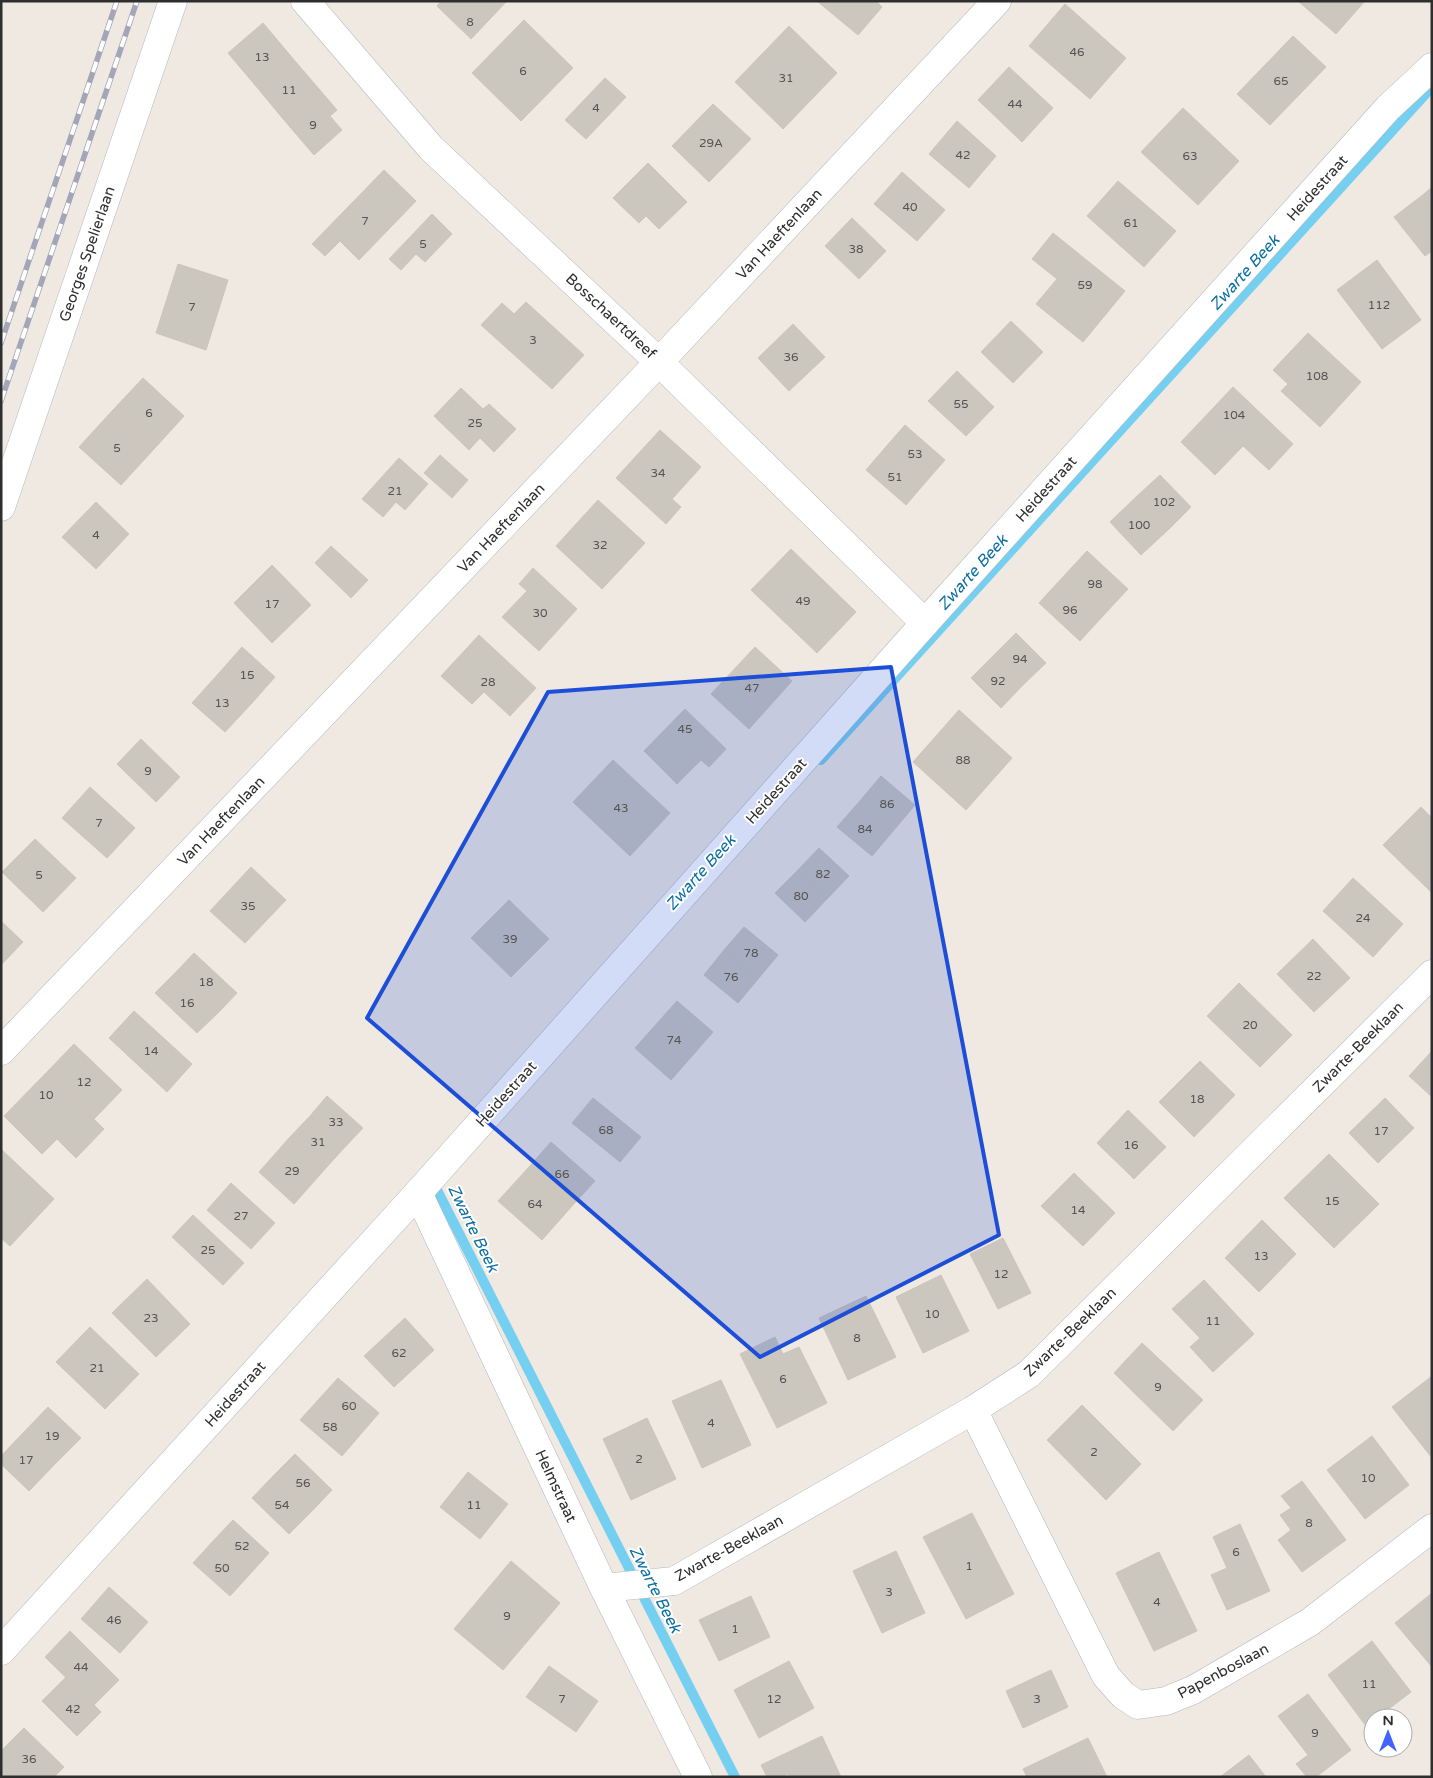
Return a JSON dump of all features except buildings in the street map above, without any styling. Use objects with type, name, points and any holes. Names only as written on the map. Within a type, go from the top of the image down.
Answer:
[{"type":"street","name":"Georges Spelierlaan","points":[[1,506],[173,1]]},
{"type":"street","name":"Bosschaertdreef","points":[[305,1],[430,148],[660,362],[925,624]]},
{"type":"street","name":"Van Haeftenlaan","points":[[1,1050],[660,362],[997,1]]},
{"type":"street","name":"Heidestraat","points":[[1,1651],[418,1193],[1388,108],[1432,67]]},
{"type":"street","name":"Zwarte-Beeklaan","points":[[604,1588],[674,1581],[973,1410],[1029,1374],[1432,974]]},
{"type":"street","name":"Helmstraat","points":[[418,1193],[604,1588],[698,1777]]},
{"type":"street","name":"Papenboslaan","points":[[973,1410],[1106,1676],[1123,1695],[1138,1705],[1166,1701],[1194,1690],[1310,1622],[1432,1528]]},
{"type":"highlighted area","points":[[891,667],[999,1235],[760,1357],[367,1018],[548,692]]},
{"type":"waterway","name":"Zwarte Beek","points":[[821,760],[1432,87]]},
{"type":"waterway","name":"Zwarte Beek","points":[[440,1180],[435,1186],[735,1777]]},
{"type":"railway","points":[[1,343],[117,1]]},
{"type":"railway","points":[[1,401],[137,1]]}]
